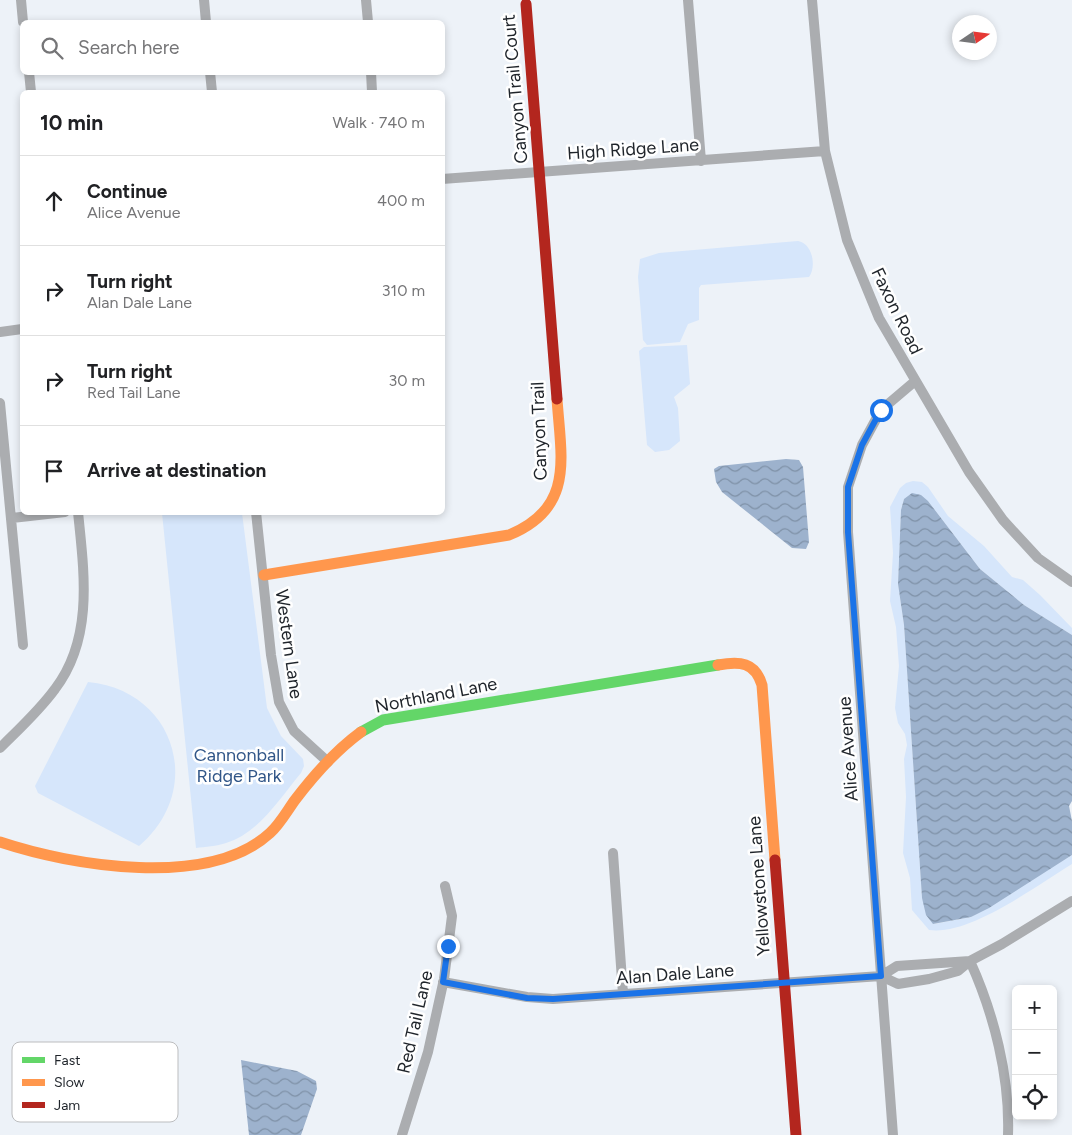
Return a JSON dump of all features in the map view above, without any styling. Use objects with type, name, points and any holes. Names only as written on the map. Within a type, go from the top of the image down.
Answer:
[{"type":"street","points":[[21,0],[23,20]]},
{"type":"street","points":[[204,0],[206,20]]},
{"type":"street","points":[[366,0],[368,20]]},
{"type":"street","points":[[688,0],[700,161]]},
{"type":"street","name":"Faxon Road","points":[[812,0],[825,151],[847,240],[879,318],[914,382],[969,472],[1003,520],[1038,558],[1072,582]]},
{"type":"street","name":"Canyon Trail Court","points":[[526,4],[539,172]]},
{"type":"street","points":[[29,75],[31,90]]},
{"type":"street","points":[[210,75],[212,90]]},
{"type":"street","points":[[371,75],[372,90]]},
{"type":"street","name":"High Ridge Lane","points":[[445,179],[825,151]]},
{"type":"street","name":"Canyon Trail","points":[[264,575],[509,535],[526,530],[541,519],[554,500],[562,470],[539,172]]},
{"type":"street","points":[[0,332],[20,329]]},
{"type":"street","name":"Alice Avenue","points":[[893,1135],[848,532],[848,487],[862,445],[881,410],[914,382]]},
{"type":"street","points":[[0,403],[23,645]]},
{"type":"street","points":[[12,518],[38,515]]},
{"type":"street","points":[[0,748],[56,688],[71,660],[82,628],[84,570],[78,515]]},
{"type":"street","name":"Western Lane","points":[[256,515],[271,655],[279,702],[294,731],[328,762]]},
{"type":"street","name":"Northland Lane","points":[[0,842],[64,861],[114,868],[160,868],[222,860],[246,852],[272,831],[328,762],[352,737],[366,727],[382,720],[735,662],[748,663],[753,667]]},
{"type":"street","name":"Yellowstone Lane","points":[[753,667],[759,675],[762,685],[796,1135]]},
{"type":"street","points":[[613,853],[623,994]]},
{"type":"street","name":"Red Tail Lane","points":[[402,1135],[428,1052],[443,982],[452,916],[445,886]]},
{"type":"street","name":"Alan Dale Lane","points":[[881,976],[898,984],[929,979],[958,971],[970,961],[1072,901]]},
{"type":"street","points":[[970,961],[984,998],[1004,1072],[1009,1109],[1008,1135]]},
{"type":"street","name":"Alan Dale Lane","points":[[443,982],[527,998],[575,998],[881,976],[897,966],[970,961]]},
{"type":"green space","points":[[798,241],[807,246],[812,256],[813,267],[809,277],[701,285],[699,288],[699,320],[688,324],[680,342],[647,345],[643,340],[638,277],[640,259],[659,253]]},
{"type":"green space","points":[[687,345],[690,384],[674,397],[678,408],[680,441],[669,450],[655,452],[647,445],[639,351],[644,347]]},
{"type":"green space","points":[[913,481],[922,482],[928,487],[948,516],[984,546],[1012,577],[1023,580],[1040,595],[1072,628],[1072,635],[1024,605],[980,569],[928,501],[904,499],[901,510],[898,584],[904,625],[922,898],[934,924],[971,917],[1072,855],[1072,864],[1022,896],[983,917],[945,930],[929,930],[912,910],[910,878],[903,853],[906,797],[904,759],[907,745],[905,734],[898,723],[895,708],[899,666],[896,627],[890,601],[893,553],[890,507],[900,488],[906,483]]},
{"type":"green space","name":"Cannonball Ridge Park","points":[[162,515],[242,515],[267,708],[281,736],[303,759],[304,766],[301,773],[268,814],[249,831],[226,843],[196,848]]},
{"type":"green space","points":[[88,682],[118,689],[142,703],[160,722],[171,746],[175,771],[172,797],[160,823],[139,846],[38,793],[35,786]]},
{"type":"water","points":[[786,459],[799,460],[803,467],[809,542],[806,549],[792,548],[722,492],[716,482],[714,469],[719,466]]},
{"type":"water","points":[[912,493],[921,495],[928,501],[980,569],[1024,605],[1072,635],[1072,801],[1069,806],[1072,821],[1072,855],[989,908],[971,917],[933,924],[926,915],[922,898],[904,625],[898,584],[901,510],[904,499]]},
{"type":"water","points":[[241,1060],[297,1071],[316,1081],[317,1089],[301,1135],[249,1135]]},
{"type":"traffic: fast","points":[[361,732],[383,720],[718,665]]},
{"type":"traffic: slow","points":[[264,575],[509,535],[530,524],[545,511],[554,496],[559,479],[561,461],[557,399]]},
{"type":"traffic: slow","points":[[718,665],[733,663],[746,665],[755,672],[762,685],[775,860]]},
{"type":"traffic: slow","points":[[0,842],[64,859],[139,868],[177,867],[212,861],[244,850],[270,833],[317,773],[342,747],[361,732]]},
{"type":"traffic: jam","points":[[526,4],[557,399]]},
{"type":"traffic: jam","points":[[775,860],[796,1135]]},
{"type":"route","points":[[448,946],[443,982],[527,998],[578,998],[881,976],[848,532],[848,487],[862,445],[881,410]]}]
